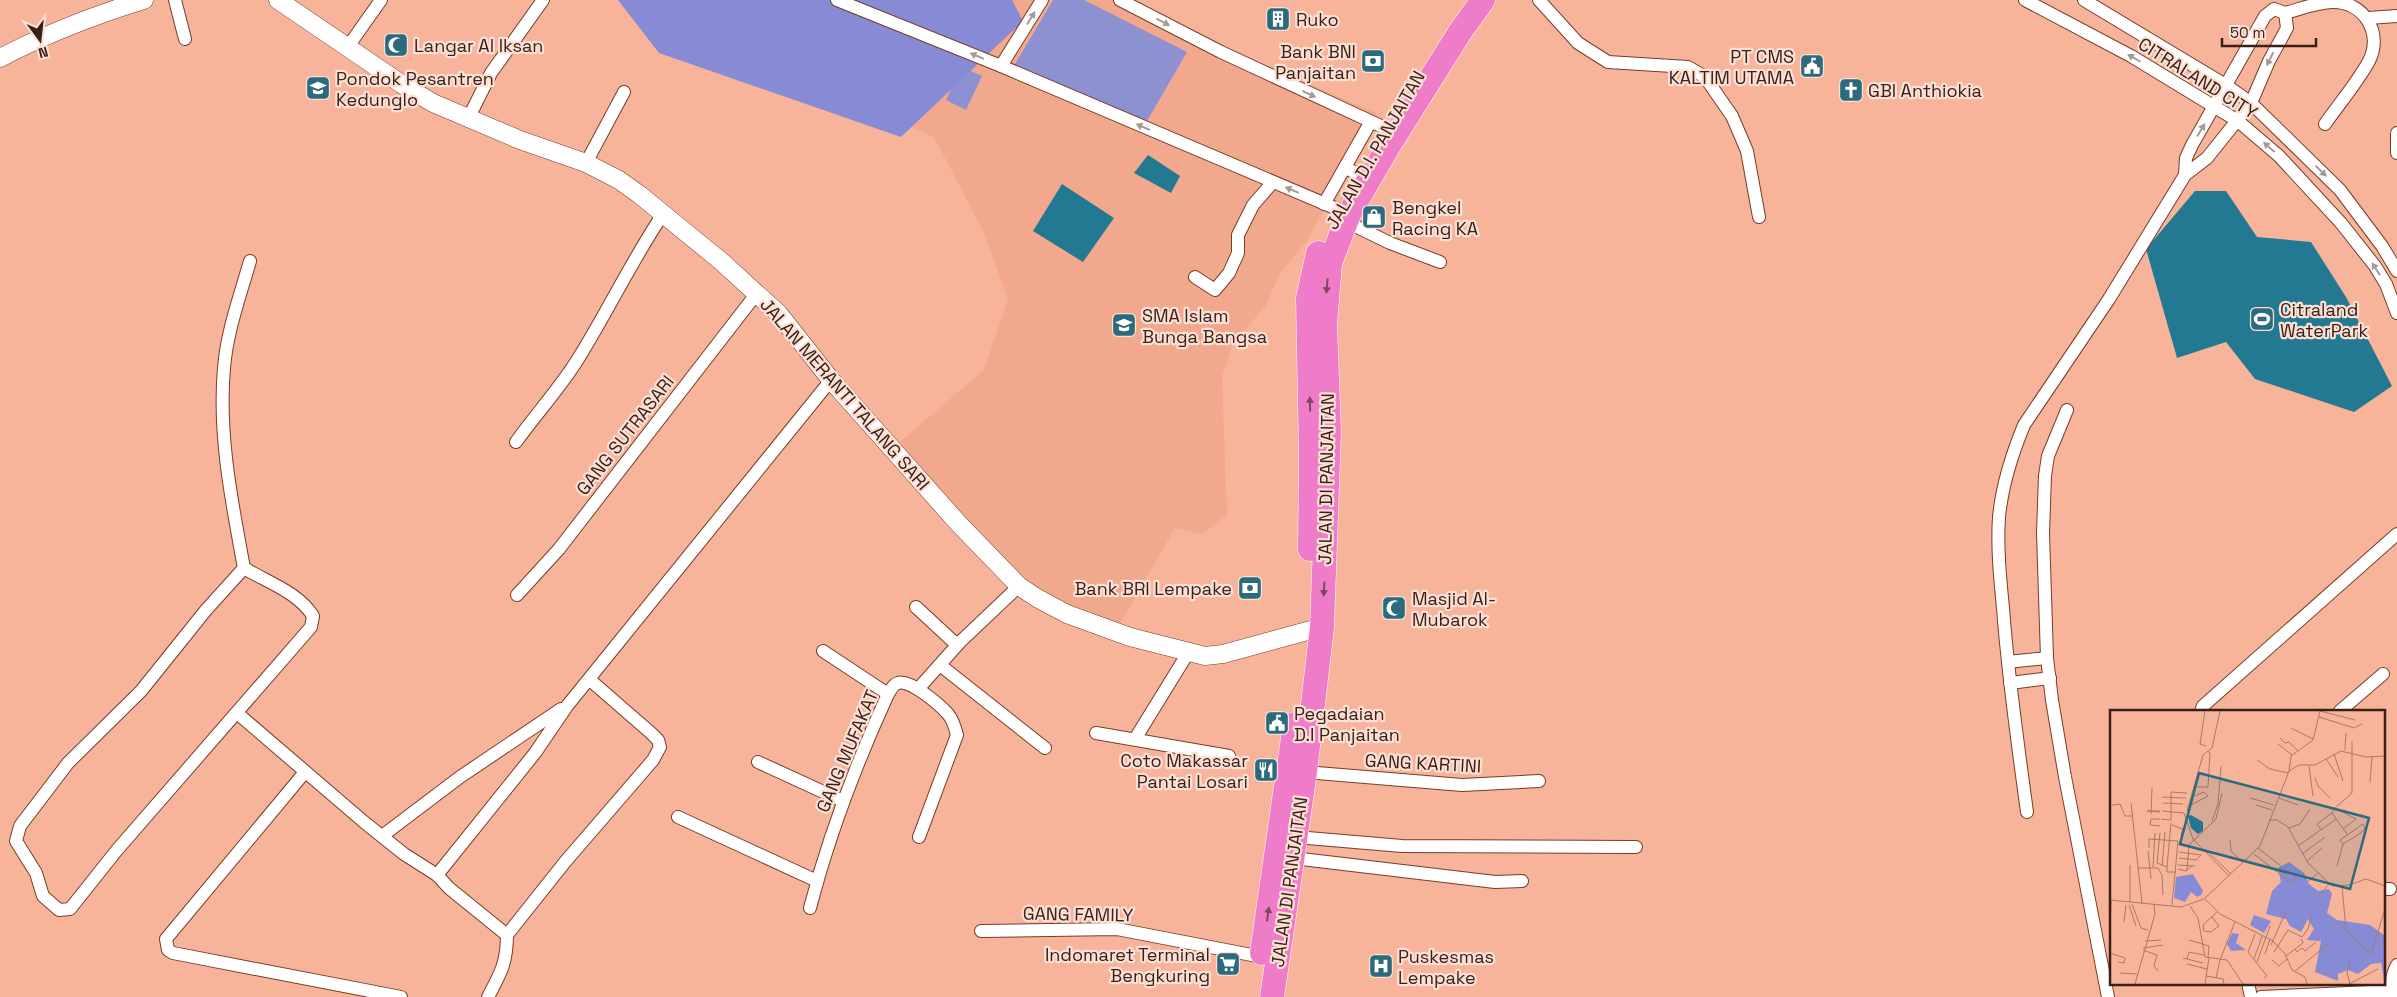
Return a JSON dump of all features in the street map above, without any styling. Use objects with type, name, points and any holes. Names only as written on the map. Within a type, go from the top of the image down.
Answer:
[{"type":"highway","name":"JALAN D.I. PANJAITAN","points":[[1339,212],[1351,171],[1377,125],[1467,0]]},
{"type":"highway","name":"JALAN DI PANJAITAN","points":[[1272,997],[1280,886],[1294,848],[1305,772],[1329,441],[1325,324],[1327,282],[1335,246],[1339,212],[1483,0]]},
{"type":"highway","points":[[1257,997],[1262,957],[1280,886],[1314,630]]},
{"type":"street","points":[[0,58],[108,6],[144,0]]},
{"type":"street","points":[[175,0],[185,39]]},
{"type":"street","points":[[347,48],[381,0]]},
{"type":"street","points":[[468,119],[491,73],[543,0]]},
{"type":"street","points":[[837,0],[1001,66],[1273,182],[1339,212],[1390,243],[1440,262]]},
{"type":"street","points":[[1001,66],[1042,0]]},
{"type":"street","points":[[1120,0],[1221,52],[1377,125]]},
{"type":"street","points":[[1539,0],[1578,42],[1608,62],[1688,68],[1705,77],[1732,116],[1747,151],[1759,217]]},
{"type":"street","name":"CITRALAND CITY","points":[[2025,0],[2083,29],[2238,121],[2278,156],[2341,223],[2375,266],[2386,284],[2397,312]]},
{"type":"street","name":"CITRALAND CITY","points":[[2084,0],[2227,86],[2251,104],[2340,190],[2382,246],[2397,271]]},
{"type":"street","name":"JALAN MERANTI TALANG SARI","points":[[283,1],[347,48],[410,90],[468,119],[520,140],[586,163],[619,180],[663,214],[757,293],[779,314],[832,380],[958,523],[1019,586],[1067,614],[1130,637],[1205,656],[1222,654],[1314,630]]},
{"type":"street","points":[[2185,175],[2186,158],[2213,105],[2227,86],[2265,16],[2278,7],[2340,1],[2368,18],[2373,31],[2374,47],[2369,62],[2325,124]]},
{"type":"street","points":[[2027,812],[2010,683],[1999,556],[1999,517],[2005,482],[2015,447],[2024,425],[2108,299],[2185,175],[2207,158],[2251,104],[2269,61],[2287,28],[2278,7]]},
{"type":"street","points":[[2368,18],[2397,16]]},
{"type":"street","points":[[586,163],[624,92]]},
{"type":"street","points":[[2397,133],[2397,152]]},
{"type":"street","points":[[1195,277],[1215,290],[1229,273],[1238,253],[1238,235],[1253,205],[1273,182]]},
{"type":"street","points":[[516,442],[576,362],[608,309],[642,245],[663,214]]},
{"type":"street","points":[[244,568],[226,459],[222,391],[227,343],[250,261]]},
{"type":"street","name":"GANG SUTRASARI","points":[[517,595],[559,549],[757,293]]},
{"type":"street","points":[[437,875],[535,753],[567,706],[832,380]]},
{"type":"street","points":[[2067,410],[2050,449],[2045,476],[2043,533],[2047,658],[2065,777],[2108,997]]},
{"type":"street","points":[[2201,710],[2203,706],[2397,534]]},
{"type":"street","points":[[244,568],[294,596],[307,606],[313,616],[311,626],[117,850],[70,909],[59,910],[43,896],[36,874],[16,841],[20,826],[68,763],[140,691],[206,610],[244,568]]},
{"type":"street","points":[[919,837],[956,735],[955,726],[948,714],[918,689],[958,645],[1019,586]]},
{"type":"street","points":[[916,607],[958,645]]},
{"type":"street","points":[[823,651],[888,694]]},
{"type":"street","points":[[1135,739],[1188,653]]},
{"type":"street","points":[[2008,662],[2047,658]]},
{"type":"street","points":[[940,665],[1045,748]]},
{"type":"street","points":[[2341,710],[2384,674]]},
{"type":"street","points":[[2010,683],[2050,678]]},
{"type":"street","points":[[488,997],[503,970],[507,956],[507,935],[653,760],[660,746],[658,740],[651,733],[590,680]]},
{"type":"street","name":"GANG MUFAKAT","points":[[810,908],[843,801],[888,694],[899,682],[905,682],[918,689]]},
{"type":"street","points":[[382,836],[460,777],[567,706]]},
{"type":"street","points":[[237,713],[382,836],[437,875],[449,888],[507,935]]},
{"type":"street","points":[[1096,733],[1229,756]]},
{"type":"street","points":[[758,762],[843,801]]},
{"type":"street","points":[[305,772],[166,940],[168,950],[173,953],[402,997]]},
{"type":"street","name":"GANG KARTINI","points":[[1305,772],[1462,785],[1539,781]]},
{"type":"street","points":[[678,817],[817,881]]},
{"type":"street","points":[[1294,848],[1402,846],[1636,847]]},
{"type":"street","points":[[1294,848],[1495,882],[1522,881]]},
{"type":"street","name":"GANG FAMILY","points":[[982,931],[1117,929],[1262,957]]},
{"type":"street","points":[[2261,997],[2395,994],[2391,971]]},
{"type":"street","points":[[2248,984],[2251,997]]},
{"type":"shaded area","points":[[618,0],[1012,0],[1023,21],[901,137],[659,53]]},
{"type":"shaded area","name":"SMA Islam Bunga Bangsa","points":[[687,0],[1130,0],[1251,59],[1376,113],[1307,241],[1280,273],[1265,307],[1233,343],[1222,377],[1227,515],[1202,534],[1175,528],[1118,627],[1024,585],[895,446],[984,370],[1008,299],[983,231],[934,137],[871,109]]},
{"type":"shaded area","points":[[1053,0],[1084,0],[1187,52],[1147,121],[1014,66]]},
{"type":"shaded area","points":[[962,67],[982,76],[966,110],[946,100]]},
{"type":"shaded area","points":[[1148,155],[1180,176],[1171,193],[1134,173]]},
{"type":"shaded area","points":[[1062,184],[1114,218],[1083,262],[1033,231]]},
{"type":"shaded area","name":"Citraland WaterPark","points":[[2195,191],[2226,191],[2257,237],[2311,242],[2346,297],[2392,386],[2354,412],[2255,379],[2226,342],[2177,358],[2146,249]]},
{"type":"place","name":"Ruko","points":[[1278,19]]},
{"type":"place","name":"Langar Al Iksan","points":[[396,45]]},
{"type":"place","name":"Bank BNI Panjaitan","points":[[1373,61]]},
{"type":"place","name":"PT CMS KALTIM UTAMA","points":[[1812,66]]},
{"type":"place","name":"Pondok Pesantren Kedunglo","points":[[318,88]]},
{"type":"place","name":"GBI Anthiokia","points":[[1851,90]]},
{"type":"place","name":"Bengkel Racing KA","points":[[1374,217]]},
{"type":"place","name":"Citraland WaterPark","points":[[2262,319]]},
{"type":"place","name":"SMA Islam Bunga Bangsa","points":[[1124,325]]},
{"type":"place","name":"Bank BRI Lempake","points":[[1250,588]]},
{"type":"place","name":"Masjid Al- Mubarok","points":[[1394,608]]},
{"type":"place","name":"Pegadaian D.I Panjaitan","points":[[1277,723]]},
{"type":"place","name":"Coto Makassar Pantai Losari","points":[[1266,770]]},
{"type":"place","name":"Indomaret Terminal Bengkuring","points":[[1228,964]]},
{"type":"place","name":"Puskesmas Lempake","points":[[1381,966]]}]
